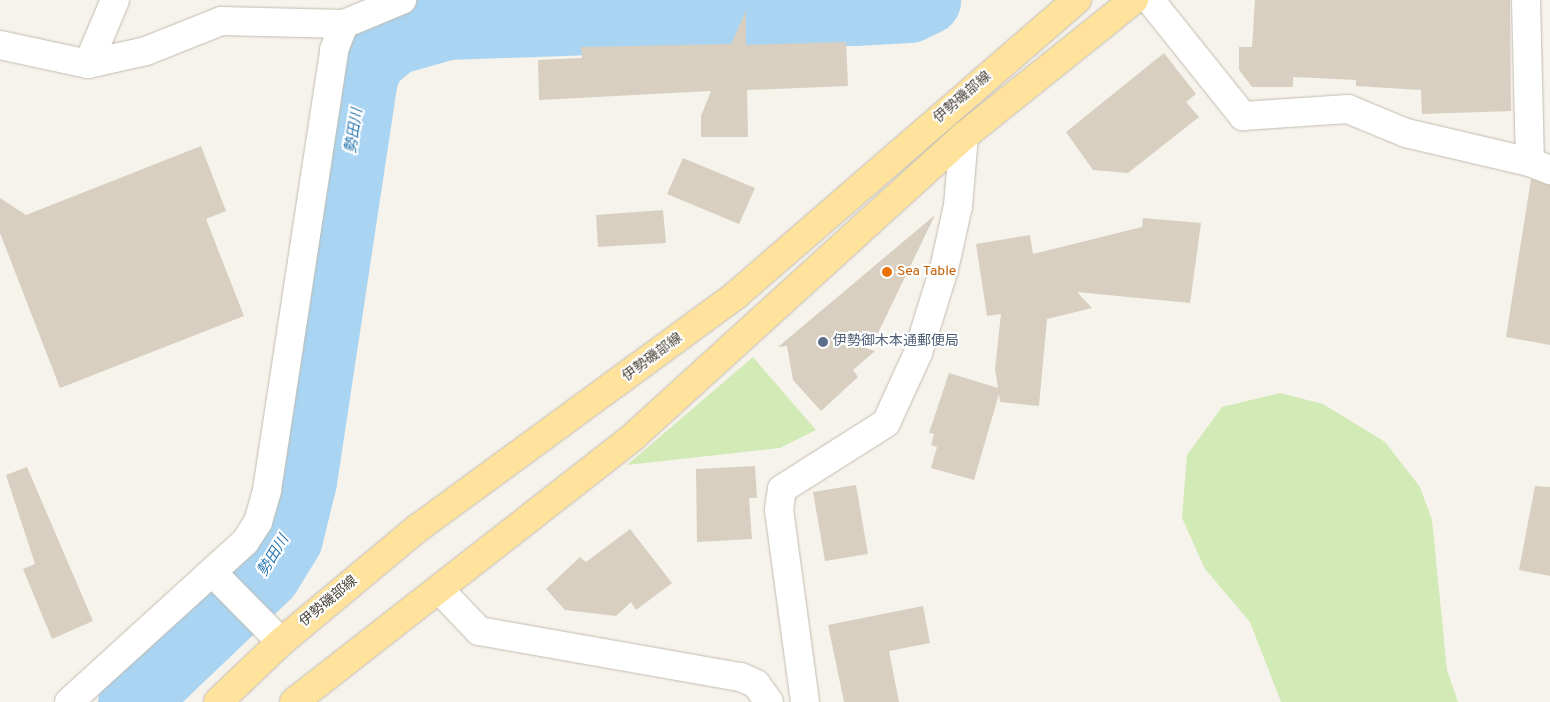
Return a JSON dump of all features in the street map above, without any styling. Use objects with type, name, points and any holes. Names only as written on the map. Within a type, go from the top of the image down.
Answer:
[{"type":"main road","name":"伊勢磯部線","points":[[218,702],[272,632],[418,528],[736,295],[1077,0]]},
{"type":"main road","points":[[294,702],[376,633],[441,591],[634,436],[964,136],[1134,0]]},
{"type":"street","points":[[88,64],[115,0]]},
{"type":"street","points":[[0,45],[88,64],[146,51],[221,21],[344,24],[402,0]]},
{"type":"street","points":[[1150,0],[1243,116],[1348,109],[1406,133],[1540,166],[1526,0]]},
{"type":"street","points":[[69,702],[217,577],[245,542],[258,522],[268,490],[334,50],[344,24]]},
{"type":"street","points":[[805,702],[779,510],[782,489],[886,423],[918,353],[944,269],[958,206],[964,136]]},
{"type":"street","points":[[217,577],[272,632]]},
{"type":"street","points":[[441,591],[479,632],[741,677],[756,684],[769,702]]},
{"type":"green space","points":[[753,357],[816,430],[780,448],[627,465]]},
{"type":"green space","points":[[1280,393],[1323,404],[1385,442],[1420,487],[1432,520],[1447,670],[1458,702],[1281,702],[1250,622],[1205,569],[1182,518],[1187,455],[1222,407]]},
{"type":"building","points":[[1255,0],[1510,0],[1511,111],[1422,114],[1421,90],[1356,86],[1356,80],[1293,77],[1293,87],[1252,87],[1239,70],[1239,47],[1252,47]]},
{"type":"building","points":[[746,11],[746,45],[846,42],[848,86],[747,90],[748,137],[701,137],[701,116],[711,91],[539,100],[538,60],[582,58],[581,47],[731,44]]},
{"type":"building","points":[[1164,53],[1196,94],[1186,102],[1199,117],[1128,173],[1093,170],[1066,132]]},
{"type":"building","points":[[201,146],[226,211],[206,219],[244,316],[60,388],[0,233],[0,198],[26,215]]},
{"type":"building","points":[[683,158],[755,188],[739,224],[667,194]]},
{"type":"building","points":[[1531,179],[1550,185],[1550,345],[1506,337]]},
{"type":"building","points":[[663,210],[666,243],[598,247],[596,215]]},
{"type":"building","points":[[935,215],[878,333],[836,339],[875,351],[853,370],[858,377],[821,411],[793,380],[787,346],[778,347]]},
{"type":"building","points":[[1143,218],[1201,223],[1190,303],[1077,292],[1092,308],[1047,319],[1039,406],[1000,402],[999,394],[974,480],[931,468],[937,447],[931,445],[934,434],[929,433],[949,373],[998,388],[995,369],[1001,314],[987,316],[976,244],[1030,235],[1033,254],[1142,227]]},
{"type":"building","points":[[755,466],[757,498],[749,498],[752,539],[697,542],[696,469]]},
{"type":"building","points":[[27,467],[93,621],[52,639],[23,569],[35,564],[6,475]]},
{"type":"building","points":[[856,485],[868,554],[825,561],[813,492]]},
{"type":"building","points":[[1535,486],[1550,487],[1550,576],[1519,570]]},
{"type":"building","points":[[630,529],[672,583],[636,610],[631,602],[616,616],[565,610],[546,589],[580,557],[586,562]]},
{"type":"building","points":[[923,606],[930,643],[889,651],[899,702],[844,702],[828,625]]},
{"type":"waterway","name":"勢田川","points":[[132,702],[266,574],[288,538],[302,481],[363,78],[370,60],[394,40],[447,25],[854,11],[909,8],[926,0]]},
{"type":"place","name":"Sea Table","points":[[887,272]]},
{"type":"place","name":"伊勢御木本通郵便局","points":[[823,342]]}]
